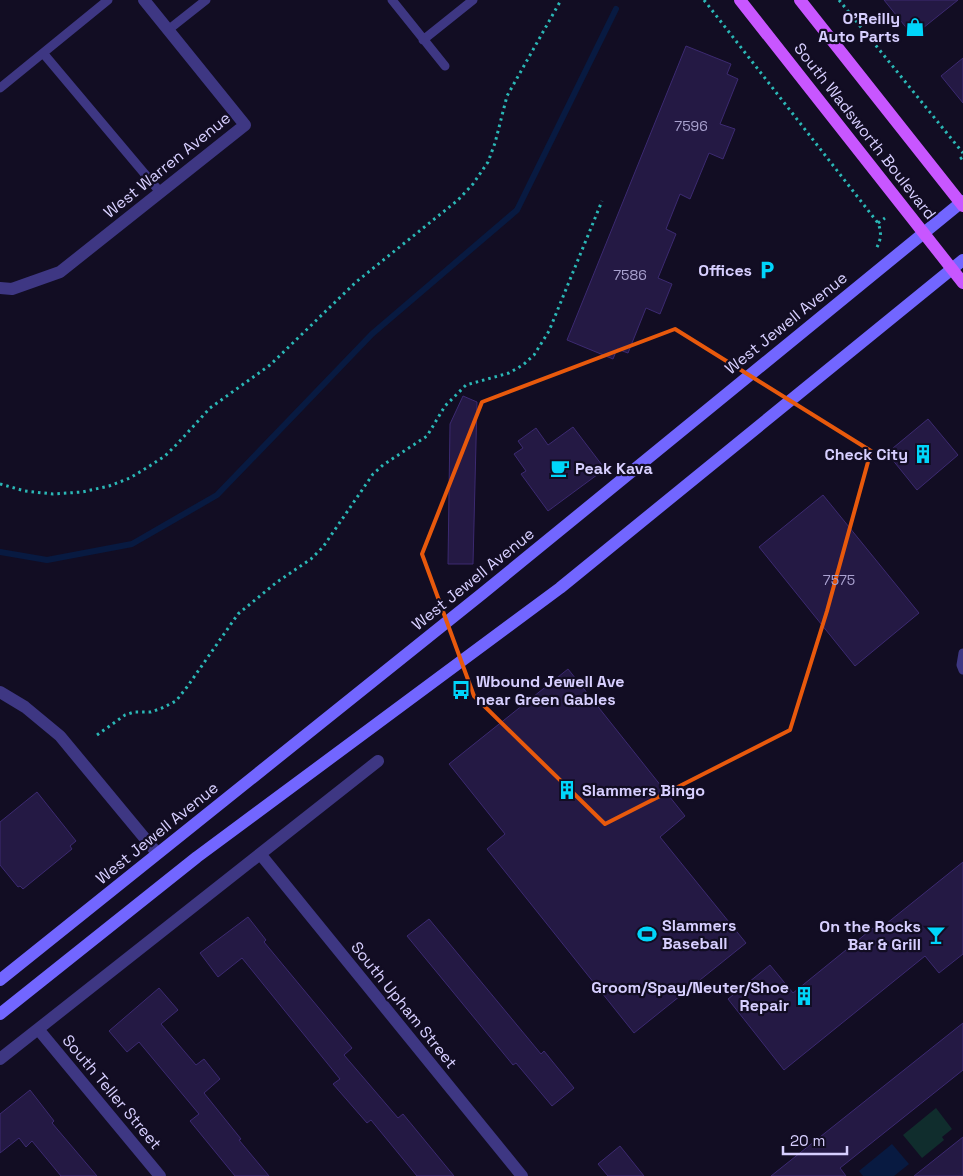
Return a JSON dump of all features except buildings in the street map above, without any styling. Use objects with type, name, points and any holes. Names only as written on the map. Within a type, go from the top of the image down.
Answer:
[{"type":"main road","name":"South Wadsworth Boulevard","points":[[740,0],[963,283]]},
{"type":"main road","name":"South Wadsworth Boulevard","points":[[800,0],[962,203]]},
{"type":"main road","name":"West Jewell Avenue","points":[[0,980],[483,592],[962,203]]},
{"type":"main road","points":[[0,1014],[197,857],[560,588],[963,260]]},
{"type":"street","name":"West Warren Avenue","points":[[0,288],[12,289],[60,272],[245,125],[144,0]]},
{"type":"street","points":[[0,692],[25,707],[60,736],[157,853]]},
{"type":"street","points":[[0,1059],[378,761]]},
{"type":"street","name":"South Upham Street","points":[[261,855],[522,1176]]},
{"type":"street","name":"South Teller Street","points":[[38,1029],[160,1176]]},
{"type":"lane","points":[[0,88],[108,0]]},
{"type":"lane","points":[[168,30],[206,0]]},
{"type":"lane","points":[[392,0],[445,66]]},
{"type":"lane","points":[[423,40],[473,0]]},
{"type":"lane","points":[[42,53],[160,192]]},
{"type":"lane","points":[[963,653],[963,670]]},
{"type":"path","points":[[0,484],[25,491],[53,494],[82,492],[109,486],[130,478],[164,456],[215,404],[270,365],[356,282],[458,200],[473,184],[488,162],[507,96],[513,82],[561,0]]},
{"type":"path","points":[[704,0],[878,223],[881,237],[874,251]]},
{"type":"path","points":[[839,0],[962,156]]},
{"type":"path","points":[[97,735],[125,715],[134,712],[151,712],[176,700],[238,614],[277,582],[311,559],[323,547],[373,474],[427,436],[445,406],[466,385],[509,373],[523,365],[534,355],[549,332],[602,201]]},
{"type":"path","points":[[878,223],[885,218]]},
{"type":"highlighted area","points":[[675,329],[871,451],[827,611],[790,730],[605,824],[474,696],[422,554],[482,402]]},
{"type":"green space","points":[[936,1108],[952,1129],[942,1137],[944,1140],[922,1158],[903,1135]]},
{"type":"water","points":[[892,1144],[909,1164],[894,1176],[863,1176],[859,1171]]},
{"type":"waterway","points":[[0,552],[47,560],[132,544],[217,495],[372,334],[517,210],[616,9]]},
{"type":"place","name":"O'Reilly Auto Parts","points":[[915,27]]},
{"type":"place","name":"Offices","points":[[767,270]]},
{"type":"place","name":"Check City","points":[[923,454]]},
{"type":"place","name":"Peak Kava","points":[[560,468]]},
{"type":"place","name":"Wbound Jewell Ave near Green Gables","points":[[461,690]]},
{"type":"place","name":"Slammers Bingo","points":[[567,790]]},
{"type":"place","name":"Slammers Baseball","points":[[647,934]]},
{"type":"place","name":"On the Rocks Bar & Grill","points":[[936,935]]},
{"type":"place","name":"Groom/Spay/Neuter/Shoe Repair","points":[[804,996]]}]
